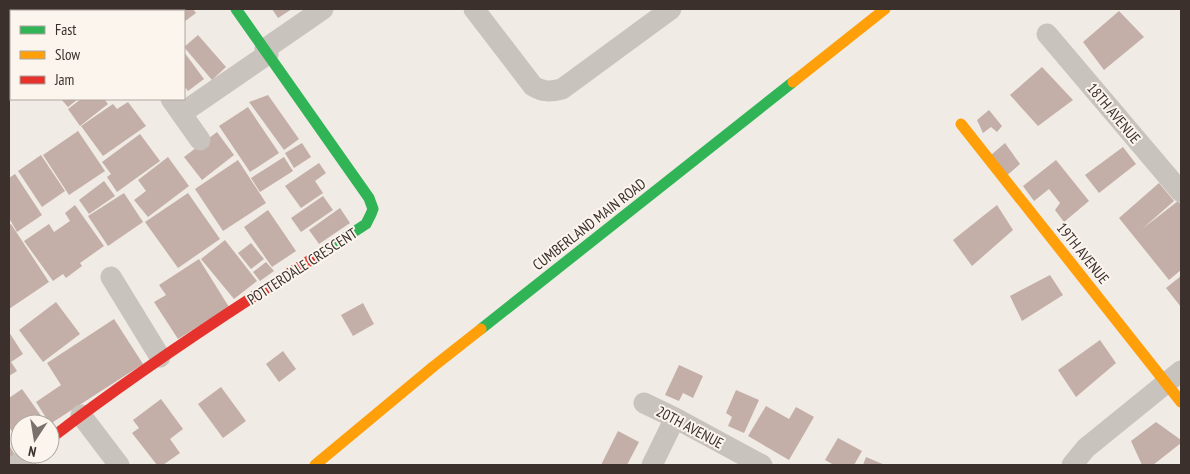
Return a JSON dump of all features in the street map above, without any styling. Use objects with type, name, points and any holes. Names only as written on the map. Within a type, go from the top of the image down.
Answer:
[{"type":"street","name":"POTTERDALE CRESCENT","points":[[60,431],[160,358],[366,224],[372,214],[373,205],[369,198],[236,9]]},
{"type":"street","points":[[200,140],[176,106],[266,51],[323,9]]},
{"type":"street","points":[[474,9],[533,86],[546,92],[562,89],[671,9]]},
{"type":"street","name":"CUMBERLAND MAIN ROAD","points":[[315,465],[434,366],[885,9]]},
{"type":"street","name":"18TH AVENUE","points":[[1047,34],[1181,192]]},
{"type":"street","name":"19TH AVENUE","points":[[961,124],[1174,377],[1181,402]]},
{"type":"street","points":[[111,277],[160,358]]},
{"type":"street","points":[[1072,465],[1086,448],[1174,377]]},
{"type":"street","name":"20TH AVENUE","points":[[644,403],[762,465]]},
{"type":"street","points":[[81,414],[119,465]]},
{"type":"street","points":[[652,465],[675,418]]},
{"type":"building","points":[[53,9],[99,10],[54,10]]},
{"type":"building","points":[[116,9],[134,9],[132,10]]},
{"type":"building","points":[[193,9],[196,13],[185,21],[185,10],[163,10]]},
{"type":"building","points":[[272,9],[292,9],[278,18]]},
{"type":"building","points":[[1119,11],[1144,37],[1104,70],[1083,42]]},
{"type":"building","points":[[198,35],[226,67],[212,80],[185,46]]},
{"type":"building","points":[[10,36],[9,76],[9,37]]},
{"type":"building","points":[[185,53],[204,79],[188,91],[185,87]]},
{"type":"building","points":[[1042,67],[1073,100],[1038,126],[1010,95]]},
{"type":"building","points":[[268,95],[299,139],[284,150],[249,102]]},
{"type":"building","points":[[62,100],[77,100],[68,107]]},
{"type":"building","points":[[80,100],[105,100],[108,104],[80,126],[68,109]]},
{"type":"building","points":[[128,102],[146,126],[103,156],[81,126],[113,104],[117,109]]},
{"type":"building","points":[[248,107],[279,153],[250,172],[219,126]]},
{"type":"building","points":[[989,110],[1002,126],[997,132],[991,127],[983,133],[977,120]]},
{"type":"building","points":[[78,131],[105,171],[69,195],[43,155]]},
{"type":"building","points":[[217,132],[234,155],[202,180],[184,157]]},
{"type":"building","points":[[140,134],[160,161],[117,192],[107,177],[111,174],[102,162]]},
{"type":"building","points":[[302,143],[311,157],[294,168],[285,153]]},
{"type":"building","points":[[1005,143],[1020,164],[1004,178],[991,155]]},
{"type":"building","points":[[1123,147],[1136,164],[1099,193],[1085,175]]},
{"type":"building","points":[[41,155],[65,191],[42,207],[18,171]]},
{"type":"building","points":[[168,157],[189,186],[148,217],[134,200],[146,191],[138,180]]},
{"type":"building","points":[[284,157],[293,171],[260,192],[251,178]]},
{"type":"building","points":[[238,160],[266,203],[223,231],[195,189]]},
{"type":"building","points":[[1056,160],[1089,201],[1064,222],[1055,210],[1060,203],[1049,189],[1034,201],[1023,186]]},
{"type":"building","points":[[319,163],[326,173],[315,181],[323,193],[301,208],[285,186]]},
{"type":"building","points":[[15,174],[42,215],[17,232],[9,218],[9,178]]},
{"type":"building","points":[[104,181],[115,196],[89,214],[79,200]]},
{"type":"building","points":[[1159,183],[1174,201],[1142,229],[1178,201],[1181,205],[1181,270],[1169,280],[1119,218]]},
{"type":"building","points":[[124,193],[143,222],[108,246],[88,216]]},
{"type":"building","points":[[188,193],[220,239],[178,268],[145,222]]},
{"type":"building","points":[[323,196],[333,210],[301,232],[291,218]]},
{"type":"building","points":[[75,205],[104,246],[80,263],[82,266],[66,278],[63,274],[53,281],[24,241],[49,224],[54,232],[70,221],[65,213]]},
{"type":"building","points":[[997,205],[1013,230],[972,266],[953,240]]},
{"type":"building","points":[[340,208],[350,223],[319,244],[309,230]]},
{"type":"building","points":[[268,210],[296,251],[272,267],[244,227]]},
{"type":"building","points":[[11,224],[49,282],[9,309],[9,225]]},
{"type":"building","points":[[225,240],[257,281],[234,299],[201,259]]},
{"type":"building","points":[[251,243],[264,259],[251,269],[238,253]]},
{"type":"building","points":[[199,259],[229,307],[178,339],[154,302],[166,295],[159,285]]},
{"type":"building","points":[[266,262],[274,271],[260,281],[253,272]]},
{"type":"building","points":[[1050,275],[1063,295],[1022,321],[1010,296]]},
{"type":"building","points":[[1181,276],[1181,307],[1166,288]]},
{"type":"building","points":[[56,302],[80,334],[43,362],[19,330]]},
{"type":"building","points":[[363,303],[374,324],[353,336],[341,315]]},
{"type":"building","points":[[114,319],[143,364],[60,418],[60,414],[44,414],[36,402],[61,385],[47,363]]},
{"type":"building","points":[[9,332],[23,354],[11,362],[17,371],[9,376]]},
{"type":"building","points":[[1100,340],[1116,363],[1076,397],[1058,370]]},
{"type":"building","points":[[283,351],[296,369],[279,382],[266,364]]},
{"type":"building","points":[[679,365],[703,376],[693,398],[683,393],[679,401],[665,395]]},
{"type":"building","points":[[221,387],[246,421],[223,438],[198,404]]},
{"type":"building","points":[[22,389],[40,414],[10,414],[10,428],[9,398]]},
{"type":"building","points":[[736,390],[759,400],[744,433],[728,426],[732,417],[726,413]]},
{"type":"building","points":[[161,399],[183,429],[170,439],[180,453],[163,465],[157,465],[132,433],[139,428],[133,420]]},
{"type":"building","points":[[766,406],[789,419],[796,407],[814,417],[789,460],[748,436]]},
{"type":"building","points":[[1156,422],[1181,440],[1181,443],[1153,465],[1142,465],[1131,441]]},
{"type":"building","points":[[618,431],[639,442],[627,465],[601,465]]},
{"type":"building","points":[[838,438],[862,451],[854,465],[834,465],[825,460]]},
{"type":"building","points":[[866,457],[885,465],[863,465]]},
{"type":"traffic: fast","points":[[236,9],[369,198],[373,209],[366,224],[312,259]]},
{"type":"traffic: fast","points":[[481,329],[793,82]]},
{"type":"traffic: slow","points":[[793,82],[885,9]]},
{"type":"traffic: slow","points":[[961,124],[1181,402]]},
{"type":"traffic: slow","points":[[315,465],[481,329]]},
{"type":"traffic: jam","points":[[60,432],[179,346],[312,259]]}]
